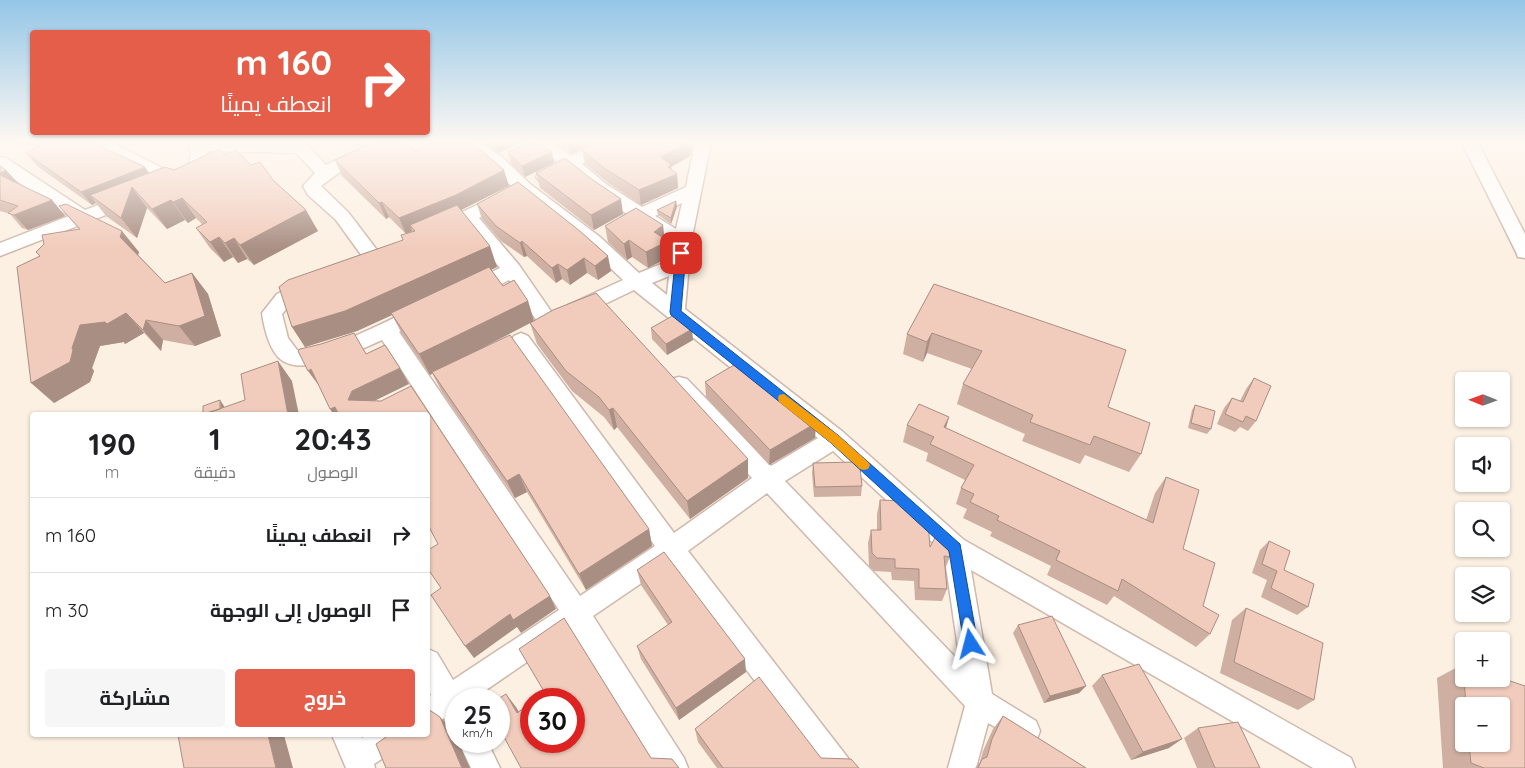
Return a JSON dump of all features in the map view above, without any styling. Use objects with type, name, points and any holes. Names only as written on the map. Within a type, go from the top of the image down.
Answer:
[{"type":"street","points":[[26,179],[83,216]]},
{"type":"street","points":[[169,179],[175,182]]},
{"type":"street","points":[[0,250],[181,179]]},
{"type":"street","points":[[317,179],[312,186],[314,191],[342,216],[374,258]]},
{"type":"street","points":[[518,179],[524,188],[606,234],[637,282],[835,439],[955,548],[1341,768]]},
{"type":"street","points":[[425,235],[468,216],[541,179]]},
{"type":"street","points":[[589,179],[638,215],[682,242]]},
{"type":"street","points":[[675,312],[682,242],[695,179]]},
{"type":"street","points":[[1488,179],[1525,252]]},
{"type":"street","points":[[606,234],[638,215],[692,191]]},
{"type":"street","points":[[468,216],[512,270],[550,325]]},
{"type":"street","points":[[680,264],[598,296],[512,346],[671,549],[838,768]]},
{"type":"street","points":[[458,296],[512,270]]},
{"type":"street","points":[[329,277],[302,288],[275,307],[272,313],[272,318],[284,351],[293,358],[324,355],[386,330],[440,304]]},
{"type":"street","points":[[598,296],[618,318]]},
{"type":"street","points":[[386,330],[576,612],[674,768]]},
{"type":"street","points":[[666,370],[980,702],[1044,743]]},
{"type":"street","points":[[430,668],[444,708],[576,612],[671,549],[768,480],[835,439]]},
{"type":"street","points":[[955,548],[980,702],[962,768]]},
{"type":"street","points":[[355,754],[389,737]]},
{"type":"street","points":[[478,753],[486,768]]},
{"type":"building","points":[[0,179],[8,179],[52,200],[14,215],[8,213],[18,206],[0,200]]},
{"type":"building","points":[[62,179],[115,179],[81,192]]},
{"type":"building","points":[[133,179],[272,179],[306,210],[240,245],[234,238],[225,243],[219,237],[210,242],[196,228],[207,222],[182,198],[173,202],[171,200],[152,209],[132,187],[121,218],[90,195]]},
{"type":"building","points":[[354,179],[487,179],[456,195],[399,218],[382,202],[379,203]]},
{"type":"building","points":[[544,179],[591,179],[621,199],[591,215]]},
{"type":"building","points":[[621,179],[666,179],[639,190]]},
{"type":"building","points":[[518,182],[608,256],[595,266],[584,258],[567,270],[558,264],[552,268],[522,241],[520,243],[496,226],[477,204]]},
{"type":"building","points":[[676,201],[671,218],[657,210]]},
{"type":"building","points":[[66,204],[122,231],[120,237],[165,283],[192,273],[205,316],[179,326],[146,320],[143,330],[126,313],[107,324],[105,322],[80,325],[72,348],[70,362],[31,383],[17,267],[40,256],[36,252],[44,244],[42,235],[80,229],[59,206]]},
{"type":"building","points":[[457,205],[490,246],[345,311],[292,327],[279,287],[288,280],[403,240],[401,235],[415,231],[410,225]]},
{"type":"building","points":[[636,208],[663,225],[654,232],[668,241],[646,252],[629,240],[624,244],[605,226]]},
{"type":"building","points":[[489,267],[503,286],[514,280],[528,301],[419,354],[391,313]]},
{"type":"building","points":[[934,284],[1126,350],[1108,407],[1150,423],[1141,454],[1094,436],[1090,445],[1030,422],[1033,415],[963,384],[982,351],[932,333],[927,342],[907,334]]},
{"type":"building","points":[[596,293],[748,459],[687,501],[613,408],[609,410],[599,397],[566,371],[530,323],[553,310]]},
{"type":"building","points":[[674,315],[692,329],[666,344],[651,328]]},
{"type":"building","points":[[354,333],[366,354],[385,345],[400,368],[352,391],[348,400],[381,401],[411,386],[428,412],[338,412],[335,407],[330,409],[311,369],[308,371],[298,351]]},
{"type":"building","points":[[510,335],[649,529],[579,574],[519,474],[507,481],[432,372]]},
{"type":"building","points":[[278,361],[287,412],[211,412],[245,400],[241,374]]},
{"type":"building","points":[[739,362],[794,405],[803,415],[805,414],[816,423],[770,450],[705,382]]},
{"type":"building","points":[[1254,378],[1271,386],[1256,421],[1246,416],[1243,422],[1225,414],[1232,398],[1243,402]]},
{"type":"building","points":[[220,400],[220,409],[203,412],[203,406]]},
{"type":"building","points":[[919,404],[949,417],[944,427],[1153,523],[1166,477],[1199,490],[1183,549],[1215,563],[1203,606],[1219,615],[1210,634],[1122,579],[1118,591],[1056,560],[1060,551],[997,520],[999,516],[970,502],[974,494],[961,488],[974,465],[930,444],[934,437],[907,425]]},
{"type":"building","points":[[1195,405],[1215,411],[1211,429],[1191,423]]},
{"type":"building","points":[[430,415],[550,596],[513,620],[510,614],[465,646],[431,595],[441,588],[430,572],[430,549],[438,544],[430,529]]},
{"type":"building","points":[[855,462],[860,467],[862,486],[815,487],[813,463]]},
{"type":"building","points":[[880,500],[903,501],[928,523],[930,547],[938,532],[947,541],[950,557],[944,556],[947,589],[919,588],[919,569],[895,568],[895,559],[877,558],[872,553],[871,530],[881,530]]},
{"type":"building","points":[[1269,541],[1290,551],[1284,570],[1314,584],[1308,607],[1271,588],[1277,571],[1262,564]]},
{"type":"building","points":[[664,552],[745,659],[676,708],[637,646],[672,622],[637,570]]},
{"type":"building","points":[[1246,608],[1323,643],[1314,700],[1234,662]]},
{"type":"building","points":[[1052,616],[1086,686],[1050,696],[1018,625]]},
{"type":"building","points":[[564,618],[651,758],[672,759],[679,768],[521,768],[510,748],[510,701],[517,713],[520,711],[520,753],[585,753],[585,688],[542,688],[519,649]]},
{"type":"building","points":[[1139,664],[1182,739],[1143,752],[1102,675]]},
{"type":"building","points":[[759,677],[821,758],[851,759],[859,768],[723,768],[695,729]]},
{"type":"building","points":[[1510,681],[1525,686],[1525,768],[1484,768],[1471,763],[1470,752],[1510,752],[1510,697],[1465,697],[1465,687],[1510,687]]},
{"type":"building","points":[[430,710],[440,717],[445,729],[445,753],[456,753],[462,768],[386,768],[376,744],[386,737],[430,737]]},
{"type":"building","points":[[1003,716],[1086,768],[978,768],[982,759],[987,757],[992,739]]},
{"type":"building","points":[[1238,722],[1260,768],[1215,768],[1198,728]]},
{"type":"building","points":[[178,737],[268,737],[276,768],[184,768]]},
{"type":"slow traffic","points":[[784,398],[864,465]]},
{"type":"route","points":[[681,253],[675,312],[835,439],[955,548],[971,644]]}]
